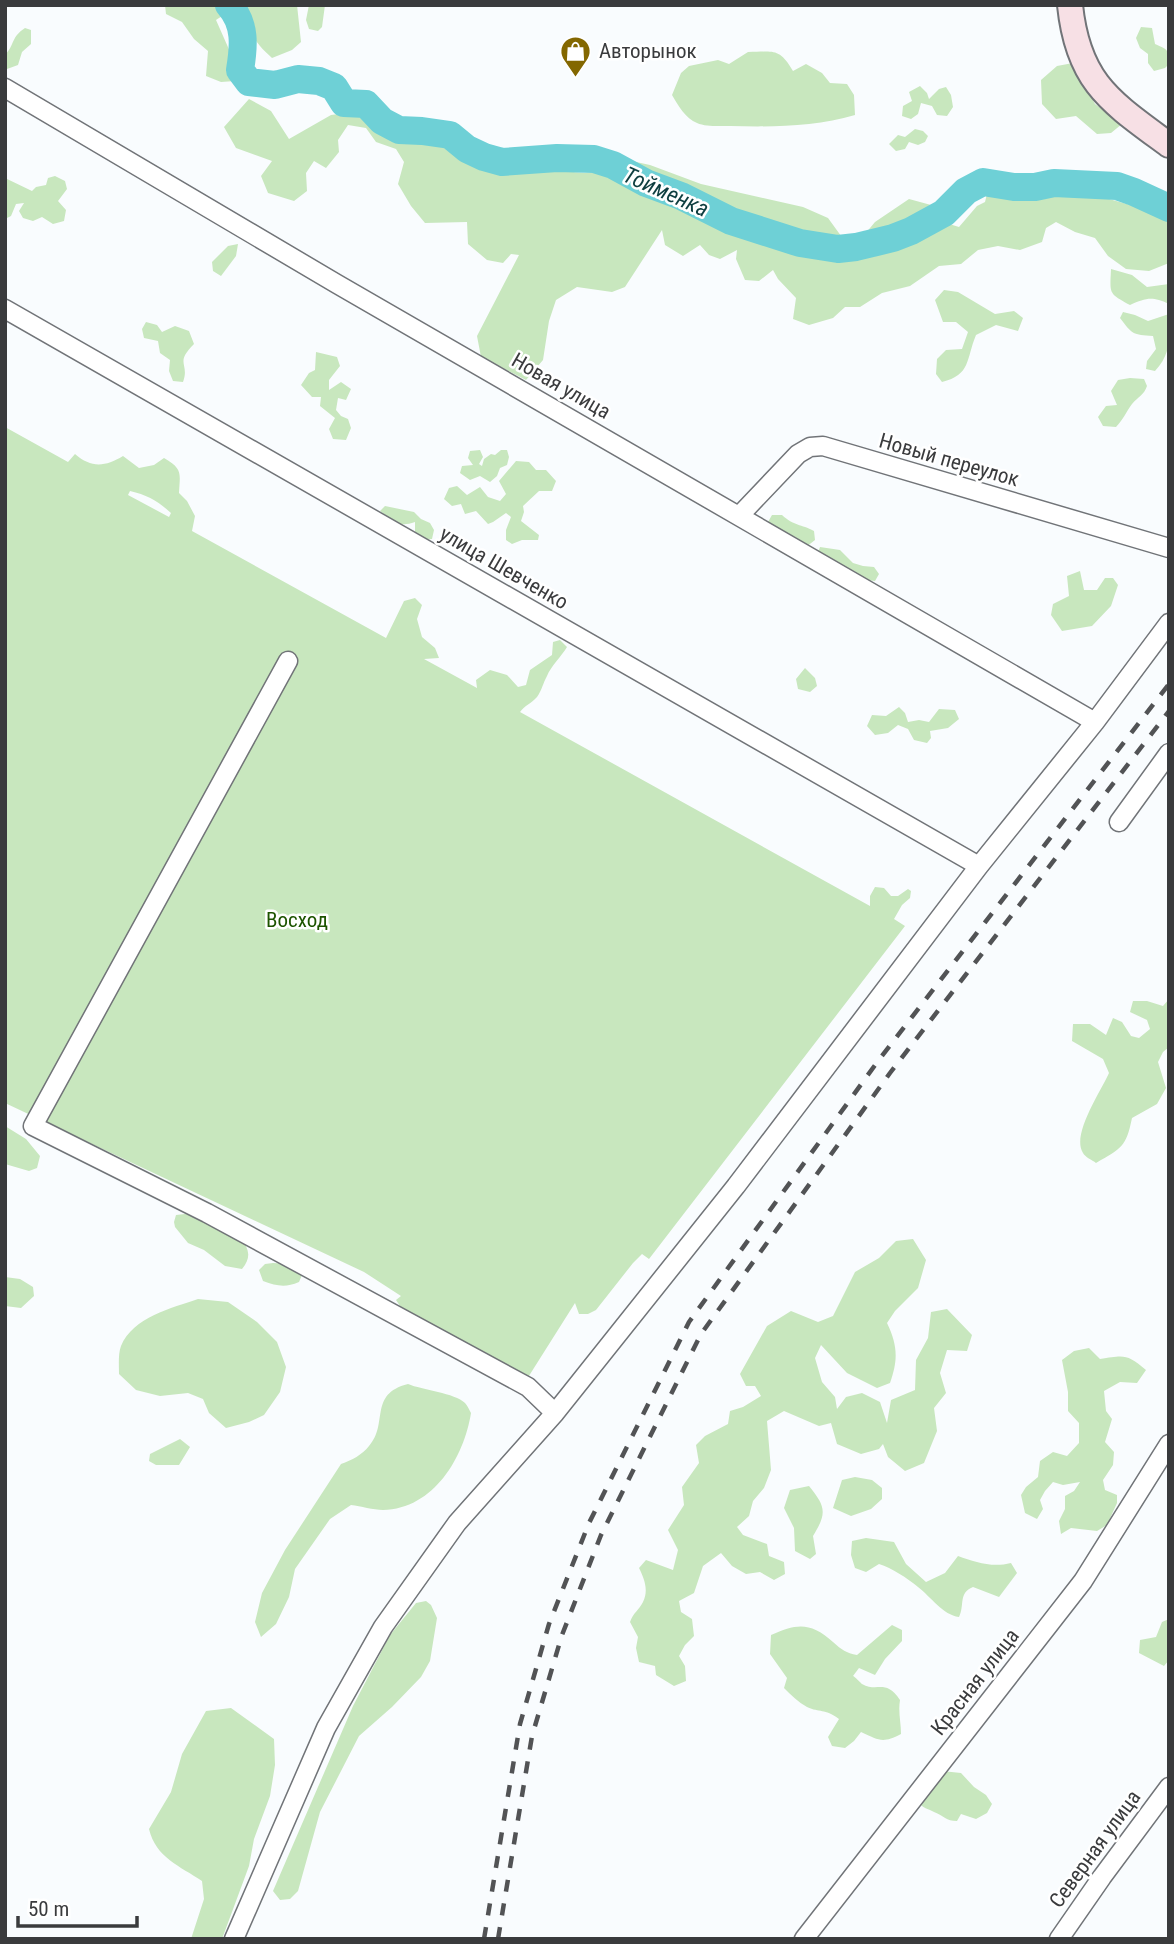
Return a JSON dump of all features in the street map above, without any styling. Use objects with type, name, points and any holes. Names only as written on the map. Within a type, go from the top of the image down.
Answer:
[{"type":"street","points":[[1070,5],[1075,41],[1093,79],[1106,96],[1169,145]]},
{"type":"street","name":"Новая улица","points":[[5,88],[337,284],[1095,722]]},
{"type":"street","name":"улица Шевченко","points":[[5,309],[979,866]]},
{"type":"street","name":"Новый переулок","points":[[740,515],[798,454],[810,447],[823,446],[1169,548]]},
{"type":"street","points":[[234,1939],[326,1728],[383,1627],[457,1523],[555,1413],[736,1186],[979,866],[1095,722],[1169,623]]},
{"type":"street","points":[[288,661],[33,1126],[207,1213],[516,1380],[528,1387],[555,1413]]},
{"type":"street","points":[[1119,822],[1169,753]]},
{"type":"street","name":"Красная улица","points":[[804,1939],[1083,1581],[1169,1444]]},
{"type":"street","name":"Северная улица","points":[[1059,1939],[1169,1787]]},
{"type":"green space","points":[[165,5],[297,5],[301,42],[292,50],[272,58],[238,16],[225,15],[216,20],[235,63],[235,81],[221,82],[206,76],[208,51],[194,39],[182,22],[166,14]]},
{"type":"green space","points":[[309,5],[325,5],[322,27],[318,31],[309,29],[306,20]]},
{"type":"green space","points":[[1141,27],[1152,28],[1155,44],[1167,51],[1169,64],[1165,68],[1154,71],[1148,63],[1148,54],[1140,48],[1136,38]]},
{"type":"green space","points":[[25,28],[31,30],[31,44],[22,52],[18,65],[7,69],[5,55],[17,34]]},
{"type":"green space","points":[[748,52],[775,52],[784,58],[793,71],[806,64],[822,73],[830,83],[847,84],[854,95],[855,115],[824,122],[777,126],[708,126],[689,118],[672,95],[681,73],[689,66],[718,60],[729,64]]},
{"type":"green space","points":[[1073,63],[1095,104],[1122,124],[1111,133],[1097,134],[1076,116],[1056,119],[1042,104],[1041,80],[1057,66]]},
{"type":"green space","points":[[920,86],[929,99],[939,89],[946,87],[953,107],[947,116],[937,115],[932,106],[921,103],[918,114],[911,119],[902,116],[903,106],[912,101],[909,92]]},
{"type":"green space","points":[[249,99],[271,111],[289,139],[331,115],[361,111],[405,127],[414,141],[435,139],[457,146],[476,163],[584,173],[613,173],[627,160],[650,165],[701,184],[803,207],[828,218],[844,240],[852,242],[860,240],[875,222],[909,199],[942,208],[946,223],[959,227],[977,206],[985,202],[987,194],[1002,186],[1020,189],[1061,184],[1081,187],[1095,195],[1169,218],[1169,263],[1149,271],[1126,269],[1108,256],[1095,238],[1056,222],[1046,228],[1042,242],[1020,250],[998,246],[978,250],[961,264],[939,266],[910,286],[882,293],[860,307],[845,307],[833,318],[809,325],[793,319],[796,298],[773,270],[759,281],[745,280],[736,259],[737,250],[720,259],[709,255],[700,245],[683,256],[665,245],[662,230],[625,287],[612,292],[577,287],[556,300],[549,321],[543,360],[526,380],[481,357],[477,336],[519,255],[511,254],[503,263],[487,260],[468,244],[467,222],[425,223],[398,184],[404,162],[396,149],[376,142],[366,128],[348,125],[338,140],[339,152],[326,168],[314,161],[306,173],[307,191],[294,201],[268,193],[261,176],[272,161],[236,148],[224,127]]},
{"type":"green space","points":[[915,129],[928,136],[925,142],[918,145],[909,142],[905,149],[896,151],[889,144],[898,135],[905,137]]},
{"type":"green space","points":[[55,176],[65,181],[67,189],[58,201],[66,210],[64,221],[53,224],[42,217],[33,221],[23,218],[19,211],[24,203],[16,204],[11,216],[5,219],[5,178],[32,191],[36,187],[46,185],[48,178]]},
{"type":"green space","points":[[238,244],[236,256],[221,276],[213,271],[212,262],[228,246]]},
{"type":"green space","points":[[1111,269],[1132,275],[1147,287],[1169,284],[1169,304],[1153,299],[1130,305],[1123,301],[1112,292]]},
{"type":"green space","points":[[944,290],[958,292],[995,314],[1014,311],[1023,318],[1018,331],[996,325],[976,335],[963,370],[942,382],[936,374],[937,359],[946,350],[962,349],[968,332],[956,322],[943,322],[935,300]]},
{"type":"green space","points":[[1123,312],[1148,321],[1169,314],[1167,351],[1155,371],[1146,369],[1147,361],[1156,349],[1153,336],[1137,334],[1130,330],[1120,318]]},
{"type":"green space","points":[[146,322],[157,325],[162,332],[175,326],[189,331],[194,344],[185,356],[183,382],[173,381],[169,371],[170,360],[160,353],[158,341],[144,338],[142,329]]},
{"type":"green space","points":[[316,352],[337,357],[340,366],[329,380],[329,390],[341,382],[351,389],[346,400],[338,398],[336,410],[348,419],[351,428],[346,440],[333,439],[329,429],[335,418],[320,406],[321,397],[312,397],[301,385],[309,373],[315,370]]},
{"type":"green space","points":[[1144,379],[1146,389],[1116,427],[1103,426],[1098,417],[1106,406],[1117,405],[1111,391],[1118,380]]},
{"type":"green space","name":"Восход","points":[[5,427],[68,462],[75,454],[92,464],[104,464],[123,456],[139,468],[154,465],[164,458],[175,465],[179,472],[179,493],[195,516],[192,531],[386,638],[404,601],[415,598],[422,605],[417,619],[422,637],[435,648],[439,658],[424,659],[477,688],[476,680],[490,670],[507,675],[518,687],[526,685],[530,670],[552,655],[553,642],[560,640],[567,647],[549,672],[537,697],[520,712],[870,906],[870,896],[875,887],[884,888],[891,896],[898,896],[908,889],[911,891],[910,898],[902,905],[894,919],[905,926],[649,1259],[642,1254],[596,1310],[579,1314],[575,1303],[527,1379],[404,1312],[396,1300],[401,1296],[364,1272],[5,1103]],"holes":[[[130,491],[162,505],[171,513],[169,517],[128,495]]]},
{"type":"green space","points":[[480,450],[483,457],[479,464],[482,466],[484,459],[491,454],[507,450],[507,465],[500,468],[497,476],[490,482],[480,476],[470,480],[460,473],[462,466],[473,465],[468,458],[470,451]]},
{"type":"green space","points":[[516,461],[529,462],[536,470],[546,470],[556,481],[552,491],[539,491],[523,506],[521,521],[539,535],[538,540],[522,540],[512,544],[506,540],[506,530],[511,517],[506,513],[488,524],[476,511],[465,514],[461,504],[452,506],[444,499],[449,488],[457,486],[467,495],[480,487],[488,497],[500,501],[506,494],[499,481]]},
{"type":"green space","points":[[385,506],[414,512],[430,523],[434,530],[432,539],[422,540],[415,534],[415,522],[400,524],[380,511]]},
{"type":"green space","points":[[772,515],[782,515],[814,531],[815,540],[806,547],[798,543],[796,537],[774,533],[768,522]]},
{"type":"green space","points":[[820,547],[840,550],[853,563],[874,567],[879,574],[875,581],[858,579],[855,571],[842,569],[817,555]]},
{"type":"green space","points":[[1080,571],[1084,590],[1097,590],[1105,578],[1113,578],[1118,585],[1111,606],[1092,626],[1062,631],[1051,615],[1053,604],[1069,596],[1067,576]]},
{"type":"green space","points":[[805,668],[815,678],[817,686],[810,692],[798,689],[796,679]]},
{"type":"green space","points":[[899,707],[908,722],[929,722],[939,709],[955,710],[959,719],[948,728],[930,731],[931,738],[927,743],[914,740],[908,729],[898,725],[888,733],[875,735],[867,726],[872,715],[886,716]]},
{"type":"green space","points":[[1169,999],[1169,1047],[1158,1062],[1166,1088],[1157,1104],[1132,1118],[1122,1146],[1096,1163],[1083,1153],[1081,1135],[1088,1113],[1109,1073],[1103,1059],[1072,1041],[1073,1024],[1090,1024],[1106,1035],[1113,1018],[1122,1022],[1131,1036],[1139,1038],[1150,1029],[1147,1020],[1130,1012],[1133,1001],[1147,1001],[1163,1006]]},
{"type":"green space","points":[[5,1126],[26,1139],[40,1156],[37,1168],[29,1171],[5,1164]]},
{"type":"green space","points":[[185,1214],[219,1225],[241,1239],[247,1248],[248,1258],[242,1269],[225,1266],[204,1250],[188,1243],[174,1222],[176,1215]]},
{"type":"green space","points":[[913,1239],[926,1260],[918,1288],[887,1323],[896,1353],[890,1383],[877,1388],[847,1373],[821,1345],[815,1358],[822,1382],[835,1397],[837,1409],[846,1397],[862,1393],[880,1402],[887,1423],[891,1400],[915,1390],[916,1360],[928,1338],[931,1312],[947,1309],[972,1335],[967,1351],[947,1350],[940,1373],[946,1393],[934,1408],[937,1431],[924,1463],[905,1471],[888,1457],[883,1444],[879,1449],[861,1454],[837,1444],[831,1423],[819,1426],[784,1411],[767,1421],[771,1470],[764,1488],[753,1501],[749,1516],[737,1527],[743,1535],[767,1544],[769,1556],[784,1562],[785,1574],[774,1580],[760,1572],[746,1574],[732,1566],[721,1553],[703,1566],[694,1593],[679,1601],[681,1612],[692,1619],[694,1636],[679,1656],[685,1666],[686,1681],[674,1686],[656,1675],[655,1666],[639,1662],[636,1648],[638,1637],[630,1622],[646,1593],[639,1568],[646,1560],[673,1570],[678,1550],[668,1530],[684,1505],[682,1487],[699,1463],[696,1445],[705,1436],[728,1424],[730,1411],[761,1396],[755,1386],[746,1386],[740,1374],[767,1326],[791,1311],[818,1322],[833,1316],[855,1272],[879,1258],[896,1241]]},
{"type":"green space","points":[[265,1264],[290,1264],[297,1268],[302,1275],[299,1282],[281,1286],[263,1281],[259,1270]]},
{"type":"green space","points":[[5,1277],[20,1279],[33,1287],[34,1296],[21,1308],[5,1306]]},
{"type":"green space","points":[[198,1299],[228,1302],[257,1322],[277,1342],[286,1367],[280,1392],[264,1415],[226,1428],[209,1413],[203,1399],[188,1393],[160,1396],[136,1390],[119,1374],[121,1346],[134,1328],[165,1310]]},
{"type":"green space","points":[[1089,1348],[1100,1359],[1125,1357],[1146,1370],[1137,1383],[1120,1382],[1104,1391],[1106,1411],[1112,1419],[1105,1442],[1114,1452],[1113,1465],[1103,1480],[1105,1490],[1117,1495],[1117,1503],[1107,1525],[1097,1531],[1071,1528],[1061,1534],[1059,1521],[1065,1509],[1065,1496],[1074,1491],[1080,1482],[1063,1485],[1053,1482],[1040,1500],[1043,1509],[1037,1519],[1025,1513],[1021,1495],[1038,1477],[1040,1461],[1053,1452],[1067,1456],[1079,1443],[1079,1423],[1068,1411],[1068,1392],[1062,1360],[1074,1351]]},
{"type":"green space","points":[[408,1384],[454,1397],[468,1407],[471,1413],[467,1430],[454,1463],[444,1478],[417,1501],[383,1510],[351,1505],[330,1519],[295,1569],[289,1597],[276,1624],[261,1637],[255,1622],[262,1593],[285,1550],[341,1464],[363,1452],[375,1437],[383,1402],[388,1395]]},
{"type":"green space","points":[[180,1439],[190,1447],[179,1465],[156,1465],[149,1461],[150,1454]]},
{"type":"green space","points":[[855,1477],[872,1480],[882,1488],[882,1499],[871,1509],[851,1516],[833,1508],[842,1480]]},
{"type":"green space","points":[[809,1486],[823,1510],[813,1536],[816,1554],[810,1559],[795,1551],[794,1528],[784,1508],[790,1490]]},
{"type":"green space","points":[[866,1538],[894,1542],[906,1564],[926,1582],[945,1573],[958,1556],[990,1565],[1011,1563],[1017,1573],[999,1597],[973,1587],[968,1590],[959,1617],[953,1616],[914,1584],[889,1568],[879,1564],[866,1572],[855,1568],[851,1555],[852,1541]]},
{"type":"green space","points":[[426,1601],[437,1618],[430,1661],[421,1677],[359,1736],[320,1812],[298,1891],[290,1899],[280,1900],[273,1891],[353,1706],[390,1635],[416,1603]]},
{"type":"green space","points":[[1169,1619],[1169,1660],[1164,1666],[1139,1653],[1140,1640],[1156,1637],[1162,1622]]},
{"type":"green space","points":[[892,1625],[902,1630],[902,1641],[885,1659],[875,1675],[859,1668],[853,1676],[862,1684],[890,1689],[895,1693],[900,1700],[901,1734],[881,1740],[861,1732],[845,1748],[832,1746],[828,1737],[839,1719],[830,1713],[807,1707],[784,1688],[787,1678],[770,1654],[771,1635],[804,1626],[825,1635],[844,1651],[857,1655]]},
{"type":"green space","points":[[231,1708],[274,1739],[275,1765],[270,1796],[254,1839],[249,1866],[222,1939],[191,1939],[204,1899],[202,1881],[163,1854],[152,1839],[149,1829],[171,1792],[182,1754],[206,1711]]},
{"type":"green space","points":[[942,1771],[961,1773],[986,1795],[992,1804],[987,1813],[976,1819],[961,1814],[957,1821],[953,1821],[920,1804],[918,1802]]},
{"type":"waterway","name":"Тойменка","points":[[229,5],[241,28],[243,44],[240,70],[249,82],[275,85],[298,79],[319,81],[334,87],[344,103],[366,104],[382,121],[399,130],[450,135],[467,149],[502,162],[557,158],[594,159],[613,165],[646,183],[681,196],[731,221],[800,243],[838,249],[893,238],[944,213],[966,191],[983,182],[1014,187],[1054,183],[1117,186],[1169,208]]},
{"type":"railway","points":[[484,1939],[520,1724],[549,1624],[589,1523],[689,1322],[878,1061],[1169,684]]},
{"type":"railway","points":[[498,1939],[532,1736],[562,1635],[601,1535],[701,1334],[890,1073],[1169,711]]},
{"type":"place","name":"Авторынок","points":[[576,78]]}]
